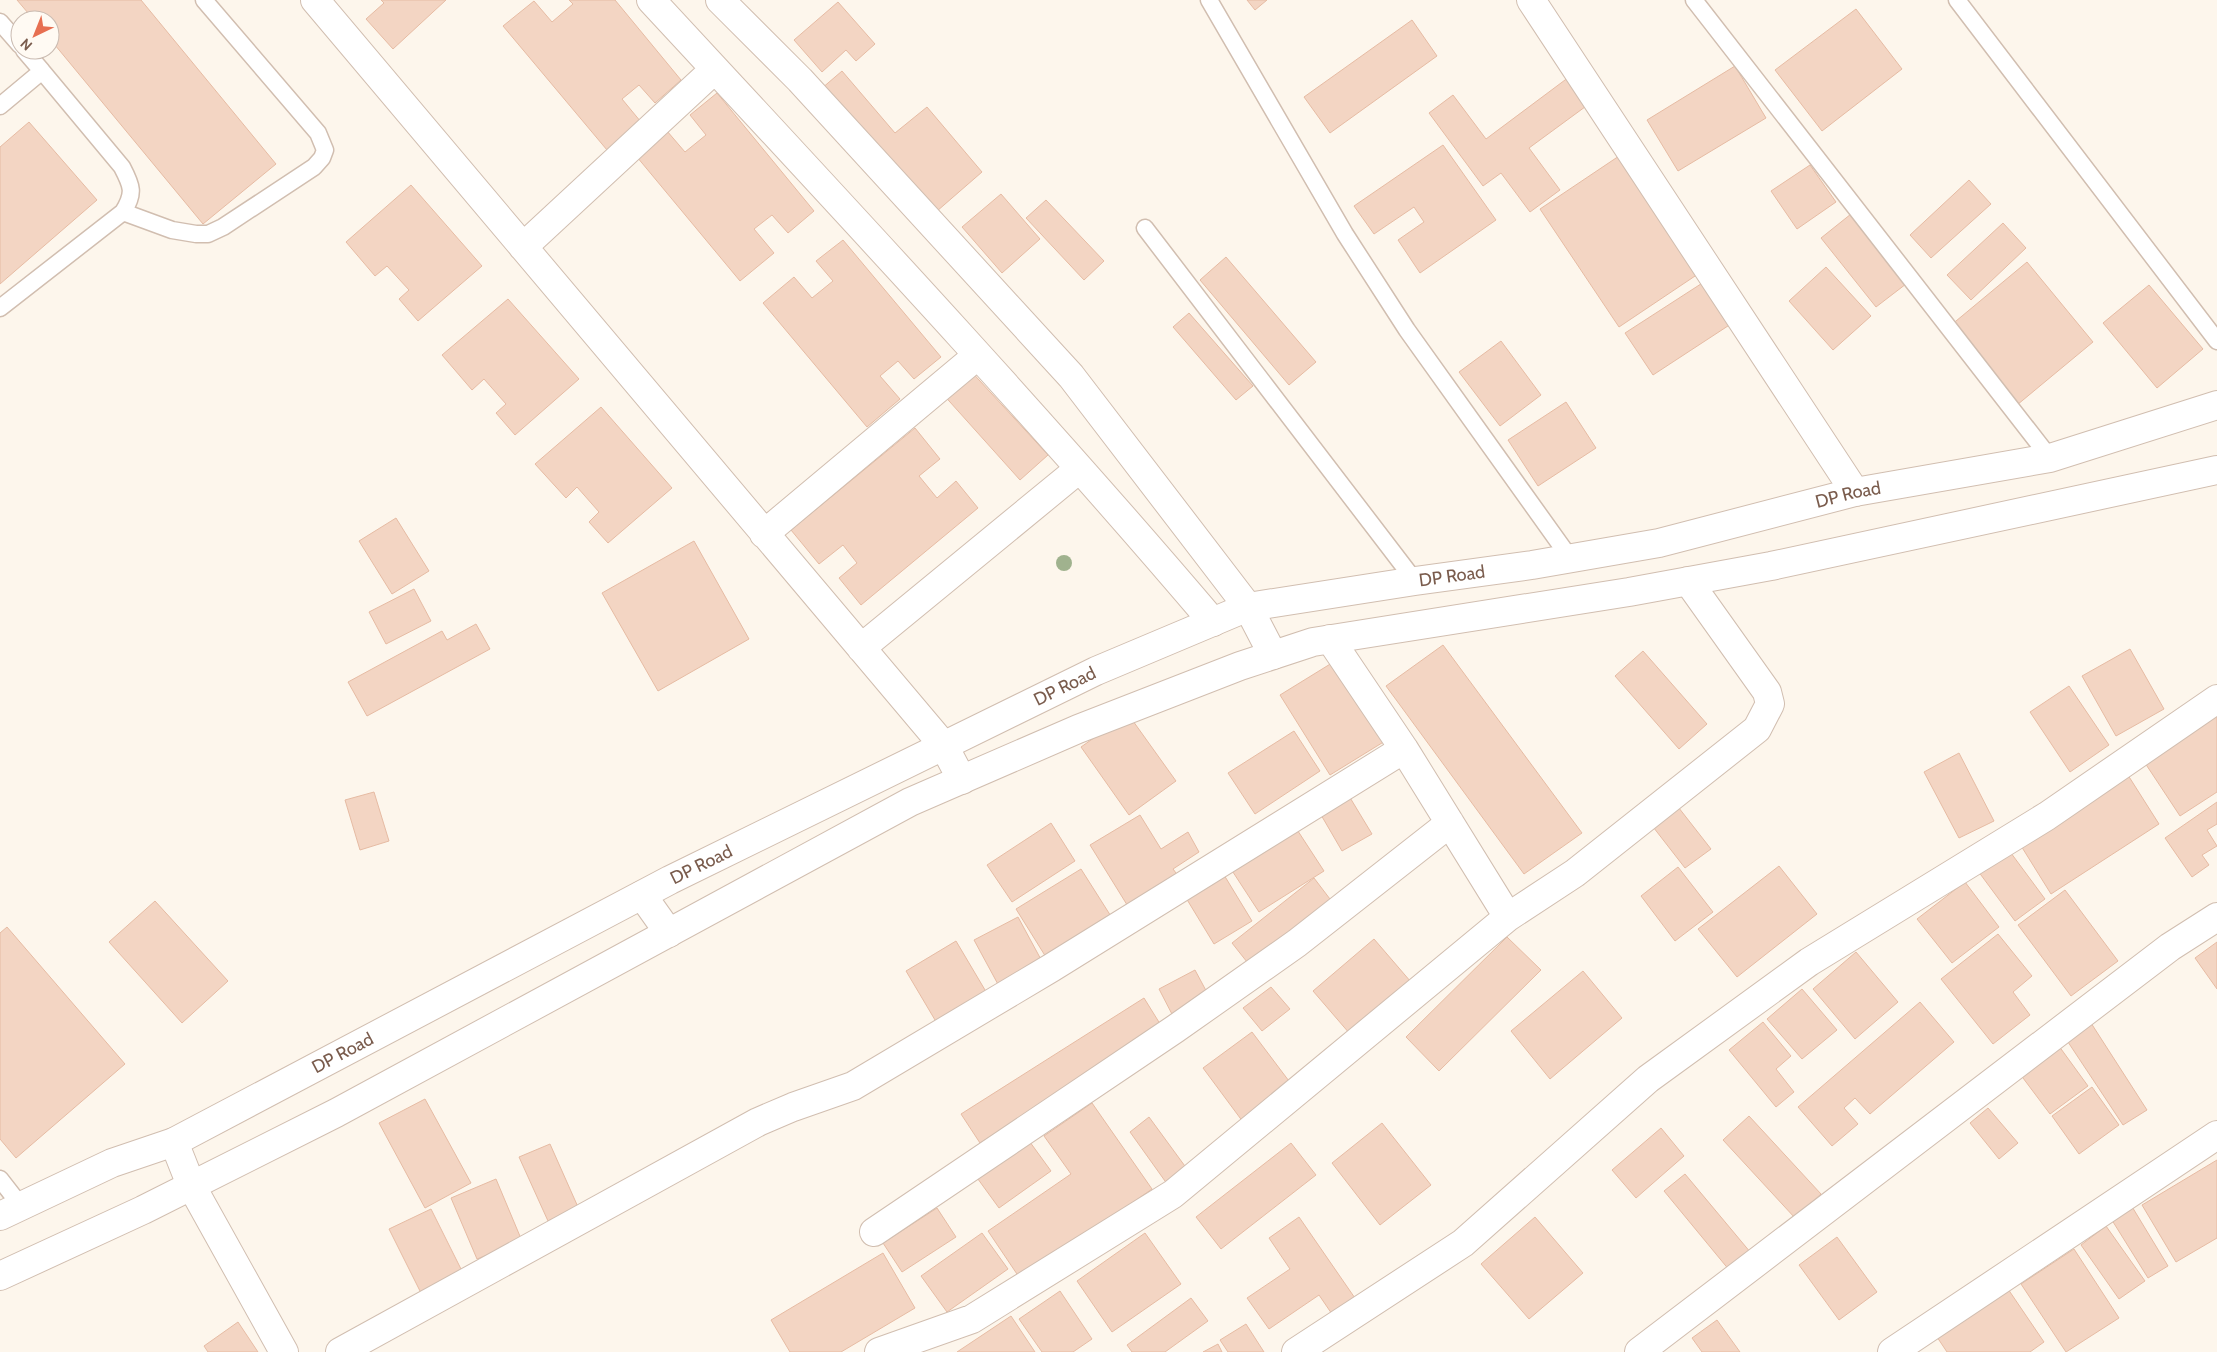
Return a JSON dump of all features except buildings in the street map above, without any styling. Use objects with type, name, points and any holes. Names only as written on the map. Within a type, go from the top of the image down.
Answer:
[{"type":"street","points":[[315,0],[944,746],[962,780]]},
{"type":"street","points":[[651,0],[978,355],[1213,622]]},
{"type":"street","points":[[720,0],[800,80],[1071,376],[1248,607],[1273,655]]},
{"type":"street","points":[[1531,0],[1855,492]]},
{"type":"street","points":[[523,247],[715,69]]},
{"type":"street","points":[[764,534],[978,355]]},
{"type":"street","name":"DP Road","points":[[10,1211],[112,1162],[174,1142],[642,895],[1096,671],[1248,607],[1415,580],[1532,565],[1659,542],[1855,492],[2050,458],[2217,405]]},
{"type":"street","points":[[861,648],[1079,469]]},
{"type":"street","points":[[0,1276],[336,1113],[910,802],[1087,726],[1240,666],[1313,642],[1688,581],[1790,562],[2217,470]]},
{"type":"street","points":[[880,1352],[972,1319],[1172,1194],[1508,917],[1583,867],[1757,729],[1766,716],[1770,704],[1766,692],[1688,581]]},
{"type":"street","points":[[1330,639],[1404,749],[1508,917]]},
{"type":"street","points":[[1296,1352],[1463,1243],[1648,1080],[1809,962],[2047,816],[2217,699]]},
{"type":"street","points":[[340,1352],[758,1122],[792,1107],[853,1086],[1052,968],[1404,749]]},
{"type":"street","points":[[874,1232],[1175,1029],[1297,943],[1450,823]]},
{"type":"street","points":[[642,895],[669,933]]},
{"type":"street","points":[[1639,1352],[2162,953],[2217,917]]},
{"type":"street","points":[[1892,1352],[2217,1135]]},
{"type":"street","points":[[174,1142],[191,1185],[284,1352]]},
{"type":"lane","points":[[123,212],[172,230],[208,234],[223,227],[298,178],[322,158],[325,150],[318,132],[204,0]]},
{"type":"lane","points":[[1209,0],[1340,226],[1408,330],[1570,558]]},
{"type":"lane","points":[[1694,0],[2050,458]]},
{"type":"lane","points":[[1957,0],[2217,340]]},
{"type":"lane","points":[[0,22],[10,34]]},
{"type":"lane","points":[[0,308],[123,212],[131,200],[130,183],[122,167],[33,60]]},
{"type":"lane","points":[[0,106],[42,71]]},
{"type":"lane","points":[[1145,228],[1415,580]]},
{"type":"lane","points":[[0,1179],[10,1211]]}]
